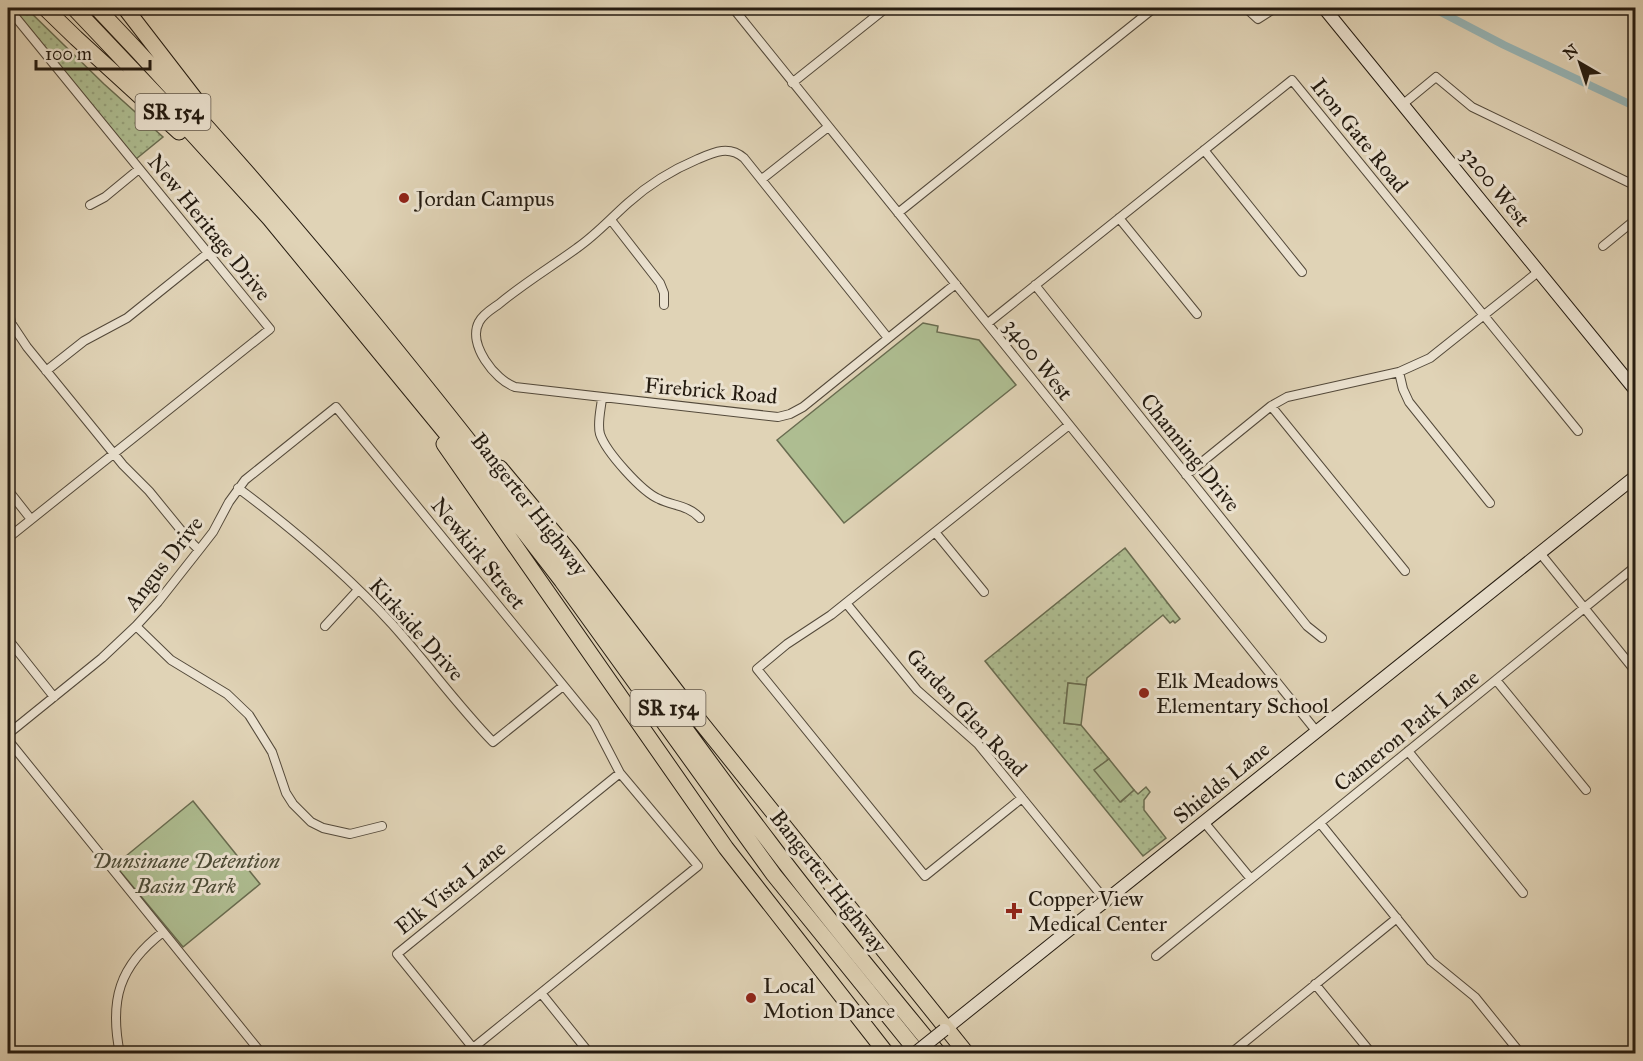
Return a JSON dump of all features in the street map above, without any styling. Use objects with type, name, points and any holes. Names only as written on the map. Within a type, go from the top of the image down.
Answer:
[{"type":"highway","points":[[45,8],[275,214]]},
{"type":"highway","name":"Bangerter Highway","points":[[74,8],[275,214]]},
{"type":"highway","name":"Bangerter Highway","points":[[97,8],[192,108],[275,214],[567,568],[675,718],[790,869],[939,1053]]},
{"type":"highway","points":[[125,8],[275,214]]},
{"type":"highway","points":[[395,361],[546,522],[682,700],[945,1029],[967,1053]]},
{"type":"highway","points":[[395,361],[710,825],[763,897],[887,1053]]},
{"type":"highway","name":"Bangerter Highway","points":[[395,361],[555,571],[774,875],[917,1053]]},
{"type":"main road","name":"3200 West","points":[[1324,8],[1635,391]]},
{"type":"main road","name":"Shields Lane","points":[[917,1053],[1635,476]]},
{"type":"street","name":"New Heritage Drive","points":[[8,8],[270,329],[113,453]]},
{"type":"street","name":"3400 West","points":[[733,8],[1317,732]]},
{"type":"street","points":[[792,83],[886,8]]},
{"type":"street","points":[[898,213],[1154,8]]},
{"type":"street","points":[[1246,8],[1258,19],[1275,8]]},
{"type":"street","points":[[1402,105],[1436,77],[1472,107],[1635,186]]},
{"type":"street","name":"Iron Gate Road","points":[[988,323],[1293,80],[1578,431]]},
{"type":"street","points":[[762,179],[828,126]]},
{"type":"street","points":[[1204,150],[1302,272]]},
{"type":"street","points":[[664,305],[663,288],[657,278],[610,220],[639,194],[673,171],[717,151],[731,151],[744,158],[762,179],[888,338]]},
{"type":"street","points":[[90,205],[105,197],[139,169]]},
{"type":"street","points":[[1119,218],[1197,314]]},
{"type":"street","points":[[1603,246],[1635,219]]},
{"type":"street","name":"Firebrick Road","points":[[610,220],[582,245],[485,314],[476,328],[476,343],[480,352],[501,379],[511,386],[772,417],[783,416],[803,407],[956,284]]},
{"type":"street","points":[[46,371],[84,341],[118,325],[208,253]]},
{"type":"street","points":[[1186,475],[1271,406],[1287,396],[1399,372],[1439,352],[1538,272]]},
{"type":"street","name":"Channing Drive","points":[[1035,285],[1307,626],[1322,638]]},
{"type":"street","points":[[8,306],[11,322],[16,331],[46,371],[113,453],[200,550]]},
{"type":"street","points":[[1399,372],[1409,402],[1490,503]]},
{"type":"street","points":[[602,398],[599,422],[601,436],[627,471],[652,496],[667,503],[688,508],[700,518]]},
{"type":"street","name":"Angus Drive","points":[[8,734],[102,658],[136,626],[200,550],[238,488],[253,473],[336,406]]},
{"type":"street","name":"Newkirk Street","points":[[336,406],[594,723],[620,773],[698,866],[541,993]]},
{"type":"street","points":[[1271,406],[1405,571]]},
{"type":"street","points":[[1022,798],[925,876],[757,669],[787,644],[846,603],[1069,425]]},
{"type":"street","points":[[8,538],[113,453]]},
{"type":"street","name":"Kirkside Drive","points":[[238,488],[303,540],[358,590],[414,649],[493,742],[563,686]]},
{"type":"street","points":[[8,490],[30,518]]},
{"type":"street","points":[[935,532],[984,592]]},
{"type":"street","points":[[1540,553],[1635,672]]},
{"type":"street","name":"Cameron Park Lane","points":[[1156,956],[1635,566]]},
{"type":"street","points":[[325,626],[358,590]]},
{"type":"street","name":"Garden Glen Road","points":[[846,603],[917,690],[978,744],[1106,901]]},
{"type":"street","points":[[136,626],[171,660],[227,693],[249,715],[272,752],[286,794],[311,822],[335,832],[350,834],[381,826]]},
{"type":"street","points":[[8,639],[54,697]]},
{"type":"street","points":[[1496,680],[1586,790]]},
{"type":"street","points":[[8,740],[262,1053]]},
{"type":"street","points":[[1408,751],[1523,892]]},
{"type":"street","name":"Elk Vista Lane","points":[[541,993],[473,1048],[396,954],[620,773]]},
{"type":"street","points":[[1204,822],[1251,879]]},
{"type":"street","points":[[1320,823],[1438,968],[1475,997],[1521,1053]]},
{"type":"street","points":[[1230,1053],[1397,918]]},
{"type":"street","points":[[120,1053],[115,1020],[118,990],[135,959],[163,932]]},
{"type":"street","points":[[1315,984],[1372,1053]]},
{"type":"street","points":[[541,993],[590,1053]]},
{"type":"green space","points":[[12,8],[26,8],[104,84],[163,137],[136,159]]},
{"type":"green space","points":[[923,323],[938,326],[937,332],[979,340],[1016,385],[844,523],[777,440]]},
{"type":"green space","points":[[1125,548],[1180,619],[1175,623],[1173,621],[1170,623],[1163,615],[1087,678],[1086,685],[1068,683],[1064,723],[1081,725],[1109,759],[1095,770],[1121,802],[1134,790],[1138,794],[1146,787],[1150,792],[1144,800],[1144,810],[1166,838],[1143,856],[985,661]]},
{"type":"green space","points":[[1068,683],[1086,685],[1081,725],[1064,723]]},
{"type":"green space","points":[[1109,759],[1134,790],[1120,802],[1094,770]]},
{"type":"green space","name":"Dunsinane Detention Basin Park","points":[[193,801],[260,884],[183,947],[115,865]]},
{"type":"waterway","points":[[1433,8],[1504,45],[1636,107]]},
{"type":"place","name":"Jordan Campus","points":[[404,198]]},
{"type":"place","name":"Elk Meadows Elementary School","points":[[1144,693]]},
{"type":"place","name":"Copper View Medical Center","points":[[1014,911]]},
{"type":"place","name":"Local Motion Dance","points":[[751,998]]}]
